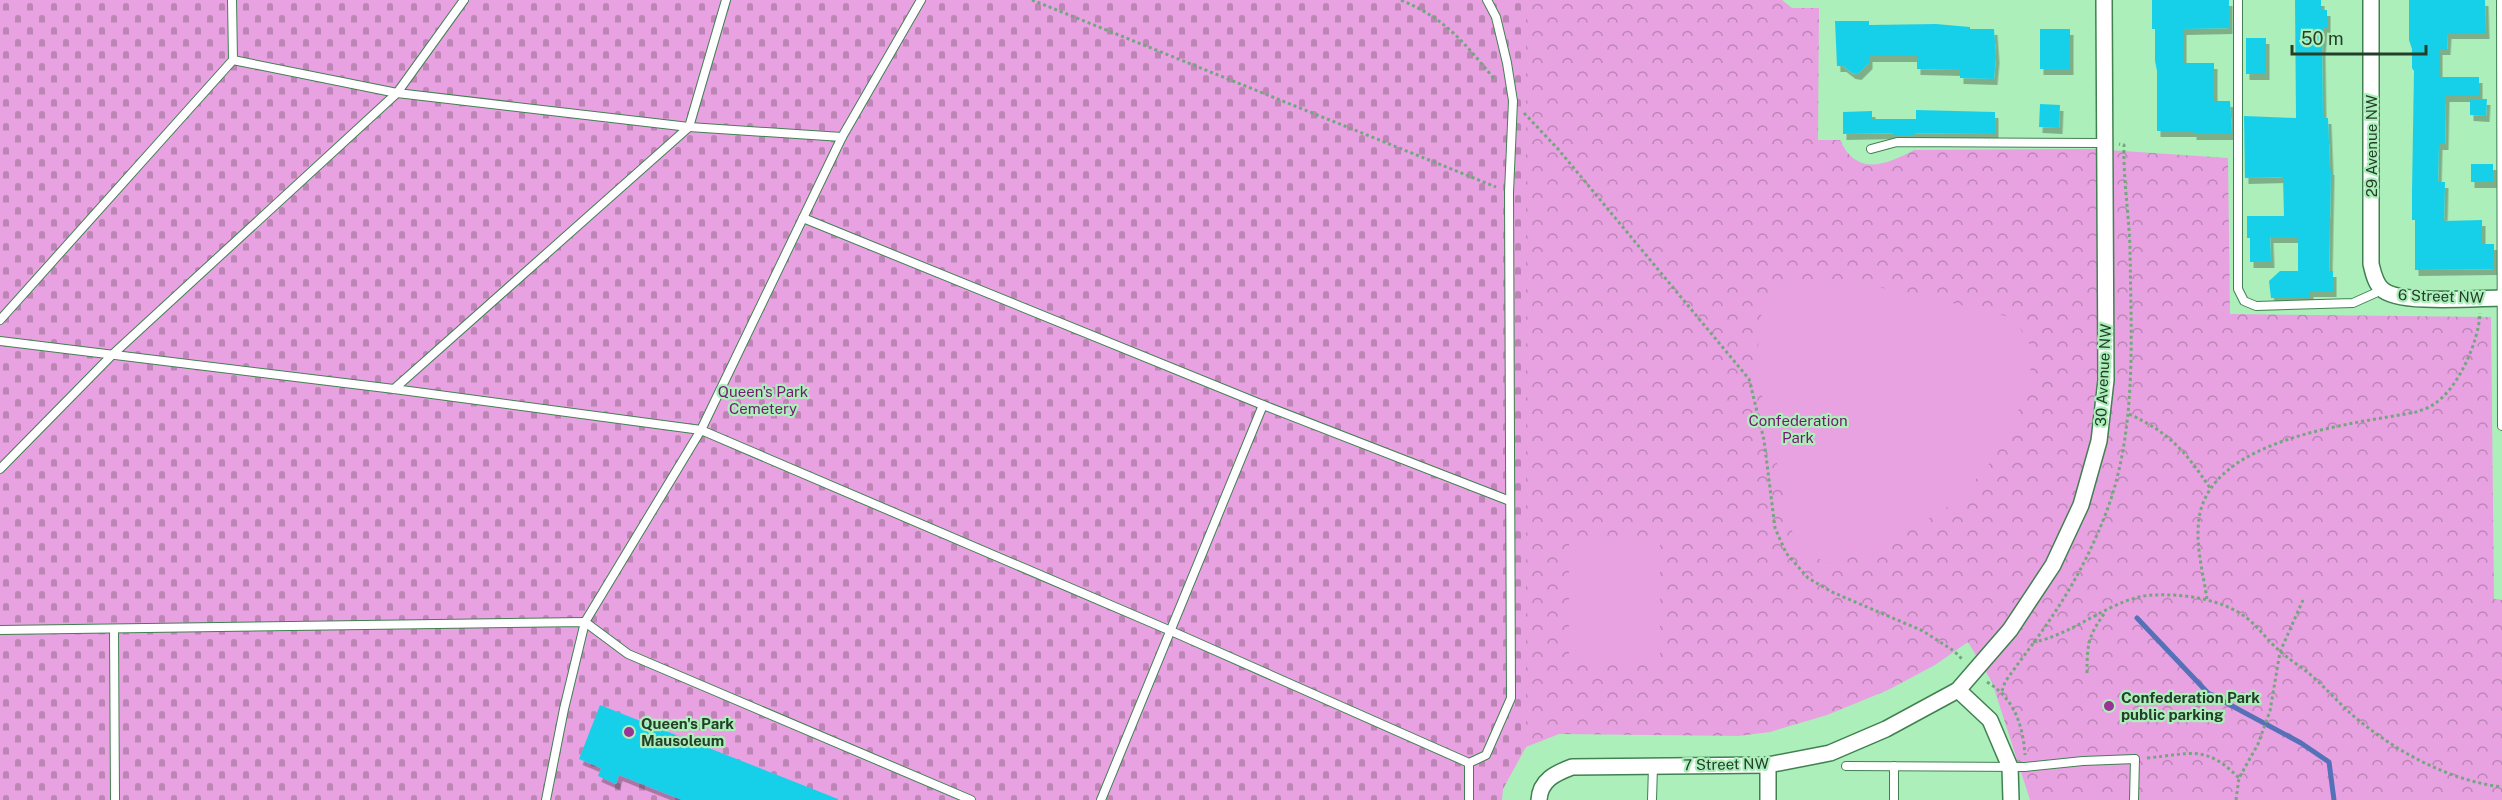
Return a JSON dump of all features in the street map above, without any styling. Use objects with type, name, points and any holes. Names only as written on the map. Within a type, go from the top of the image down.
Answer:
[{"type":"street","name":"30 Avenue NW","points":[[1958,690],[1974,675],[2010,630],[2054,565],[2081,505],[2099,441],[2106,380],[2104,0]]},
{"type":"street","name":"29 Avenue NW","points":[[2372,0],[2371,264],[2382,290]]},
{"type":"street","name":"6 Street NW","points":[[2382,290],[2392,296],[2408,299],[2501,298]]},
{"type":"street","name":"7 Street NW","points":[[1539,800],[1539,795],[1551,775],[1572,767],[1768,765],[1830,753],[1886,729],[1958,690]]},
{"type":"street","points":[[1958,690],[1990,720],[2018,767],[2011,800]]},
{"type":"street","points":[[1768,765],[1768,800]]},
{"type":"lane","points":[[0,320],[233,60],[232,0]]},
{"type":"lane","points":[[0,469],[112,355],[397,93],[464,0]]},
{"type":"lane","points":[[394,389],[689,127],[726,0]]},
{"type":"lane","points":[[546,800],[564,709],[585,622],[701,430],[842,137],[921,0]]},
{"type":"lane","points":[[0,341],[394,389],[701,430],[1171,631],[1469,763],[1486,755],[1511,698],[1509,192],[1513,101],[1508,63],[1496,17],[1487,0]]},
{"type":"lane","points":[[2238,0],[2238,289],[2241,298],[2256,306],[2352,303],[2382,290]]},
{"type":"lane","points":[[2501,0],[2502,426]]},
{"type":"lane","points":[[233,60],[397,93],[689,127],[842,137]]},
{"type":"lane","points":[[1871,149],[1897,142],[2105,143]]},
{"type":"lane","points":[[803,218],[1263,405],[1510,501]]},
{"type":"lane","points":[[1101,800],[1263,405]]},
{"type":"lane","points":[[0,630],[585,622],[628,654],[971,800]]},
{"type":"lane","points":[[114,629],[115,800]]},
{"type":"lane","points":[[1846,766],[2018,767],[2135,759],[2134,800]]},
{"type":"lane","points":[[1469,763],[1469,800]]},
{"type":"lane","points":[[1652,800],[1653,765]]},
{"type":"lane","points":[[1894,765],[1894,800]]},
{"type":"path","points":[[1032,0],[1509,192]]},
{"type":"path","points":[[1401,0],[1423,9],[1451,29],[1513,101],[1558,148],[1749,379],[1764,440],[1775,528],[1786,553],[1808,578],[1832,592],[1923,631],[1954,651],[1964,662]]},
{"type":"path","points":[[2207,599],[2198,530],[2200,514],[2210,488],[2225,471],[2253,453],[2280,442],[2416,412],[2434,405],[2459,376],[2468,357],[2479,326],[2480,298]]},
{"type":"path","points":[[2128,414],[2167,435],[2182,449],[2210,488]]},
{"type":"path","points":[[2018,767],[2021,724],[2002,691],[2005,682],[2033,642],[2056,636],[2084,620],[2138,596],[2177,595],[2207,599],[2240,613],[2262,631],[2280,652],[2307,672],[2351,713],[2403,750],[2438,769],[2463,778],[2502,787]]},
{"type":"path","points":[[2236,800],[2239,778],[2258,744],[2270,711],[2280,652],[2303,600]]},
{"type":"path","points":[[2087,674],[2087,645],[2093,630],[2105,612]]},
{"type":"path","points":[[2135,759],[2202,753],[2222,762],[2239,778]]},
{"type":"green space","name":"Queen's Park Cemetery","points":[[0,0],[1526,0],[1526,747],[1503,789],[1502,800],[0,800]]},
{"type":"green space","name":"Confederation Park","points":[[1526,0],[1782,0],[1792,8],[1819,8],[1818,140],[1840,140],[1855,159],[1863,163],[1882,163],[1914,150],[2093,149],[2228,158],[2230,314],[2491,317],[2494,599],[2502,600],[2502,800],[2030,800],[1992,682],[1968,642],[1935,665],[1888,690],[1827,715],[1770,732],[1738,736],[1559,734],[1526,747]]},
{"type":"green space","points":[[1845,282],[1902,291],[2014,318],[2035,354],[2014,426],[1989,464],[1958,500],[1911,530],[1862,554],[1830,564],[1796,548],[1756,368],[1763,297],[1778,287]]},
{"type":"green space","points":[[1569,537],[1660,537],[1660,661],[1569,661]]},
{"type":"building","points":[[2152,0],[2229,0],[2229,28],[2183,29],[2183,63],[2214,63],[2214,101],[2230,101],[2232,134],[2157,131],[2157,71],[2155,29],[2152,29]]},
{"type":"building","points":[[2295,0],[2321,0],[2321,10],[2327,10],[2327,28],[2324,28],[2322,50],[2323,118],[2328,118],[2331,169],[2329,271],[2333,271],[2333,291],[2310,291],[2310,298],[2271,298],[2269,281],[2280,271],[2298,271],[2298,237],[2270,237],[2271,262],[2250,262],[2247,216],[2284,216],[2283,177],[2245,178],[2244,116],[2296,118]]},
{"type":"building","points":[[2409,0],[2485,0],[2486,33],[2448,33],[2447,49],[2439,49],[2439,77],[2479,77],[2479,96],[2446,96],[2445,144],[2439,144],[2438,182],[2445,182],[2444,221],[2482,220],[2482,244],[2494,244],[2494,269],[2415,270],[2415,220],[2412,220],[2414,71],[2409,40]]},
{"type":"building","points":[[1835,21],[1869,21],[1869,25],[1936,24],[1970,27],[1970,29],[1994,29],[1996,57],[1994,79],[1960,78],[1960,70],[1917,69],[1917,56],[1869,56],[1869,63],[1858,74],[1852,73],[1843,66],[1837,66]]},
{"type":"building","points":[[2040,29],[2070,29],[2070,69],[2040,69]]},
{"type":"building","points":[[2246,38],[2266,38],[2266,74],[2246,74]]},
{"type":"building","points":[[2470,99],[2487,99],[2486,116],[2470,115]]},
{"type":"building","points":[[2040,104],[2060,105],[2059,128],[2039,127]]},
{"type":"building","points":[[1916,110],[1995,112],[1995,134],[1914,133],[1914,136],[1894,136],[1894,133],[1843,134],[1843,112],[1872,111],[1872,119],[1916,119]]},
{"type":"building","points":[[2471,164],[2493,164],[2493,182],[2471,182]]},
{"type":"building","name":"Queen's Park Mausoleum","points":[[600,705],[838,800],[682,800],[619,775],[616,784],[598,776],[601,768],[579,759]]},
{"type":"waterway","points":[[2137,618],[2208,693],[2301,743],[2329,762],[2334,800]]},
{"type":"place","name":"Confederation Park public parking","points":[[2109,706]]},
{"type":"place","name":"Queen's Park Mausoleum","points":[[629,732]]}]
